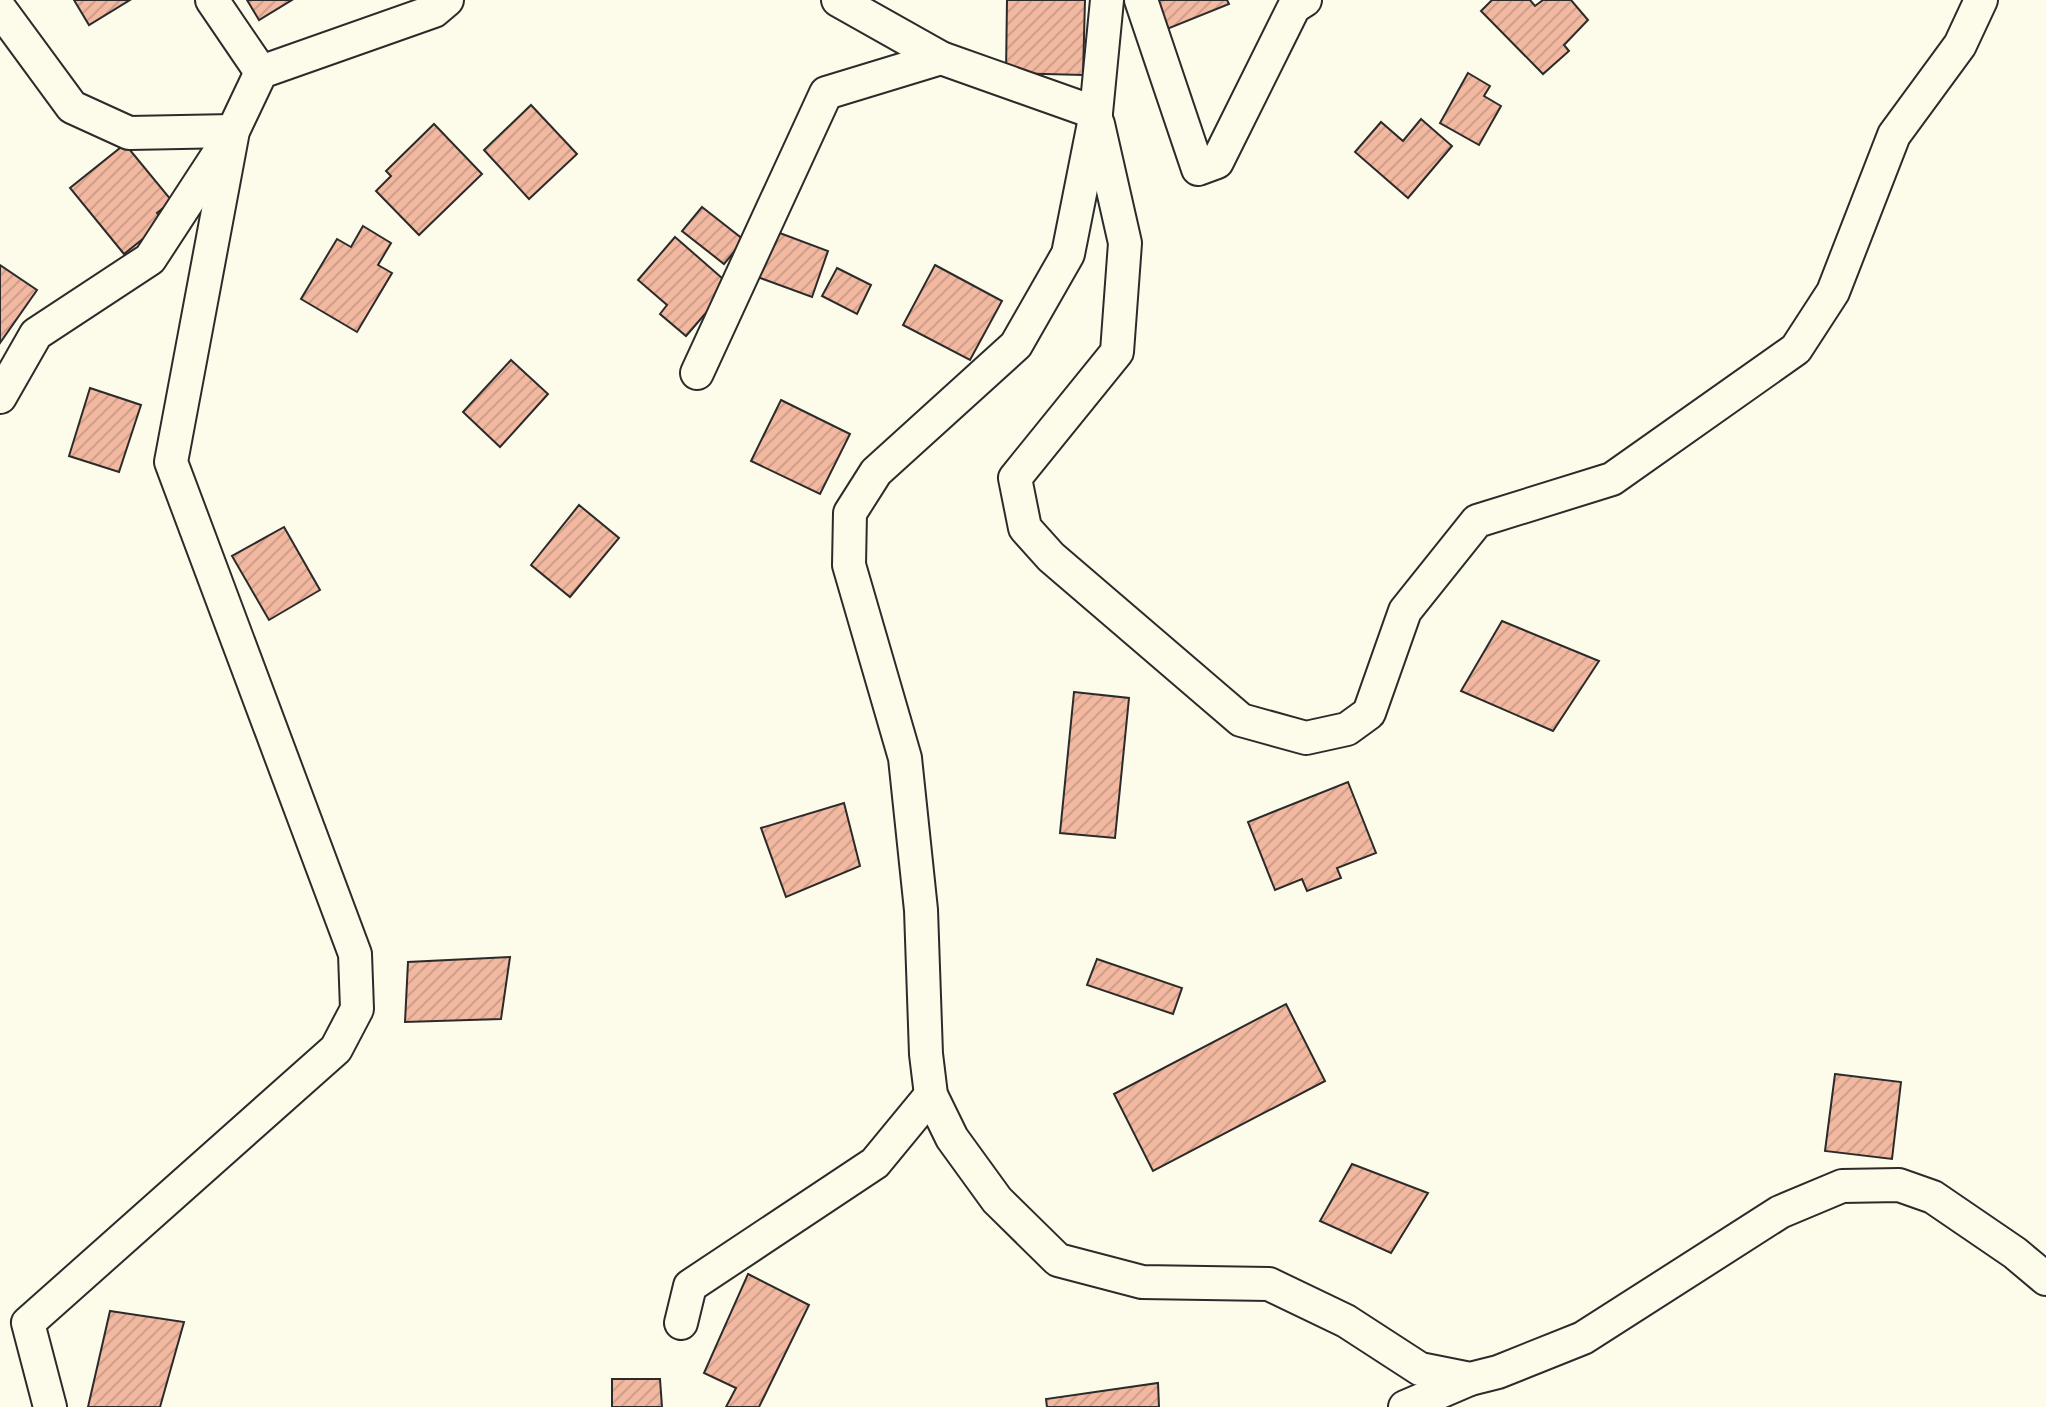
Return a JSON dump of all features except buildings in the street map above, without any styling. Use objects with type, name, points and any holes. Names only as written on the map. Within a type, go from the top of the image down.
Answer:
[{"type":"street","points":[[212,0],[261,72]]},
{"type":"street","points":[[0,397],[36,334],[150,259],[233,131],[261,72],[434,11],[447,0]]},
{"type":"street","points":[[838,0],[941,58],[1096,113]]},
{"type":"street","points":[[1107,0],[1096,113],[1068,254],[1016,345],[876,472],[850,513],[849,565],[905,758],[921,910],[926,1054],[931,1095],[952,1138],[997,1200],[1058,1260],[1142,1282],[1269,1284],[1346,1321],[1420,1369],[1470,1379]]},
{"type":"street","points":[[1141,0],[1198,169],[1217,162],[1294,7],[1305,0]]},
{"type":"street","points":[[1096,113],[1125,243],[1117,352],[1015,478],[1025,528],[1051,557],[1241,720],[1306,738],[1347,729],[1369,713],[1405,611],[1477,521],[1612,479],[1796,349],[1833,292],[1894,135],[1960,45],[1981,0]]},
{"type":"street","points":[[0,9],[72,107],[129,133],[233,131]]},
{"type":"street","points":[[697,373],[826,93],[941,58]]},
{"type":"street","points":[[50,1407],[28,1323],[336,1049],[357,1009],[355,954],[171,462],[233,131]]},
{"type":"street","points":[[681,1323],[690,1286],[875,1163],[931,1095]]},
{"type":"street","points":[[1405,1407],[1470,1379],[1498,1372],[1583,1338],[1780,1212],[1842,1186],[1899,1185],[1933,1197],[2015,1253],[2046,1279]]}]
